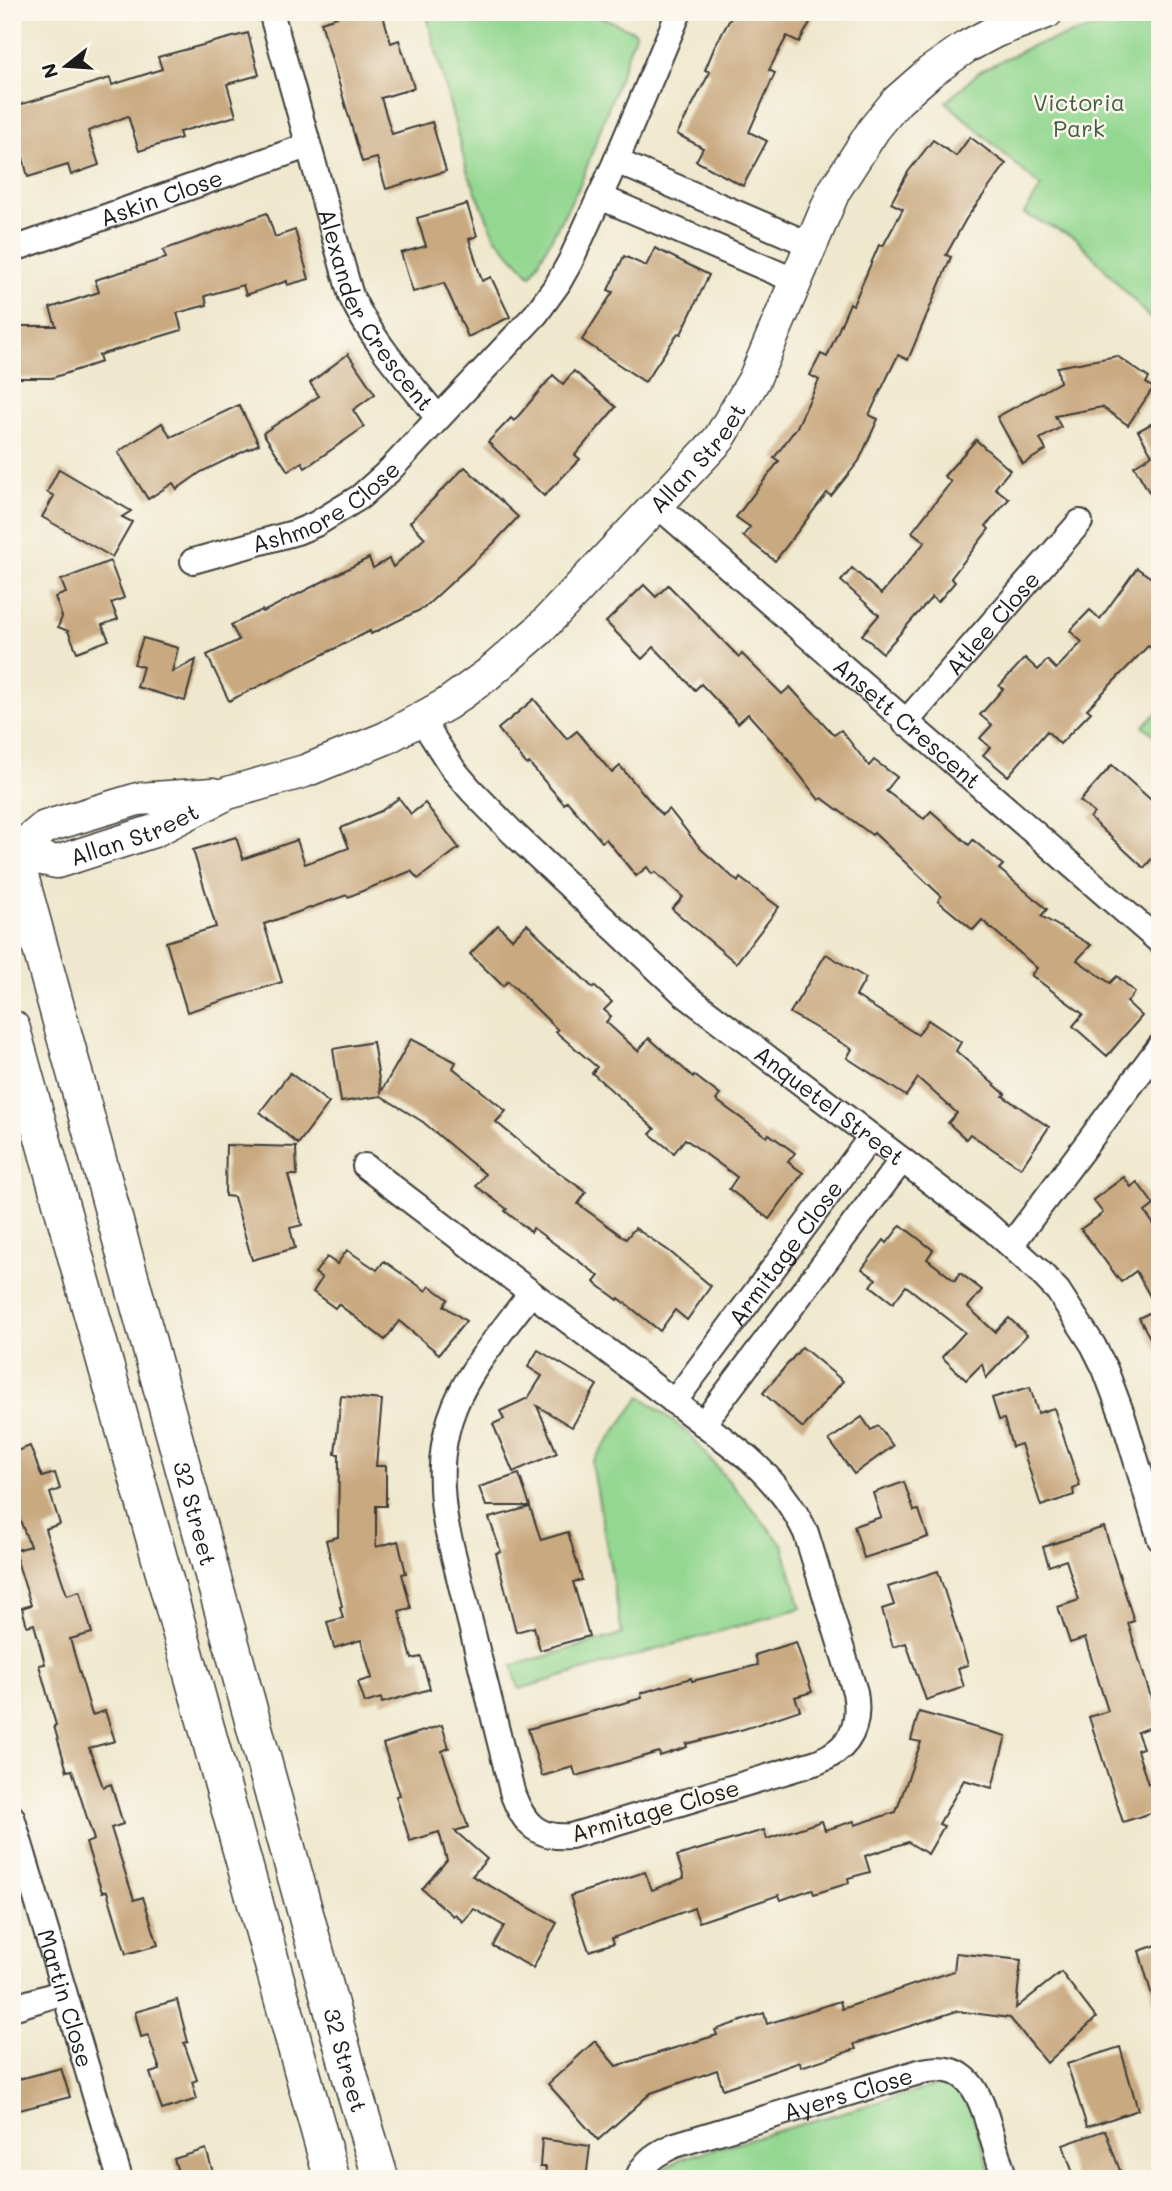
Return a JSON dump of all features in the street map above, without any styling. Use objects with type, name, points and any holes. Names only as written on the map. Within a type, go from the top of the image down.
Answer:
[{"type":"main road","name":"32 Street","points":[[13,851],[354,2090],[381,2179]]},
{"type":"main road","name":"32 Street","points":[[12,1028],[332,2179]]},
{"type":"street","name":"Alexander Crescent","points":[[271,12],[344,279],[358,311],[379,343],[438,418],[547,300],[570,262],[679,12]]},
{"type":"street","name":"Allan Street","points":[[13,851],[57,862],[154,831],[229,793],[330,762],[386,738],[447,704],[487,675],[538,631],[719,439],[754,380],[841,180],[874,129],[897,101],[930,72],[966,47],[996,31],[1047,12]]},
{"type":"street","name":"Askin Close","points":[[14,249],[307,146]]},
{"type":"street","points":[[616,161],[811,245]]},
{"type":"street","points":[[600,197],[796,281]]},
{"type":"street","name":"Ashmore Close","points":[[193,561],[297,532],[337,511],[373,486],[438,418]]},
{"type":"street","name":"Ansett Crescent","points":[[657,505],[1160,942]]},
{"type":"street","name":"Atlee Close","points":[[905,723],[1080,522]]},
{"type":"street","name":"Anquetel Street","points":[[421,719],[453,769],[471,790],[684,995],[1011,1245],[1058,1292],[1093,1345],[1123,1417],[1160,1539]]},
{"type":"street","points":[[1011,1245],[1160,1046]]},
{"type":"street","name":"Armitage Close","points":[[674,1402],[871,1137]]},
{"type":"street","name":"Armitage Close","points":[[703,1424],[902,1160]]},
{"type":"street","name":"Armitage Close","points":[[365,1166],[703,1424],[764,1472],[787,1499],[806,1533],[855,1692],[858,1708],[852,1735],[836,1753],[817,1762],[571,1836],[558,1837],[545,1833],[530,1826],[523,1819],[513,1795],[446,1525],[441,1471],[446,1429],[462,1389],[474,1367],[531,1293]]},
{"type":"street","points":[[768,1273],[801,1296]]},
{"type":"street","name":"Martin Close","points":[[12,1817],[120,2179]]},
{"type":"street","points":[[12,2008],[64,1992]]},
{"type":"street","name":"Ayers Close","points":[[637,2179],[645,2163],[659,2152],[675,2145],[919,2071],[940,2068],[964,2076],[981,2098],[1004,2179]]},
{"type":"green space","points":[[426,12],[590,12],[636,32],[580,185],[531,276],[495,237],[467,171]]},
{"type":"green space","name":"Victoria Park","points":[[1147,12],[1160,12],[1160,329],[1076,238],[1024,214],[1041,187],[946,102],[980,71],[1032,46]]},
{"type":"green space","points":[[1160,710],[1160,739],[1143,726]]},
{"type":"green space","points":[[641,1396],[690,1435],[783,1545],[801,1608],[519,1689],[512,1666],[622,1634],[592,1463]]},
{"type":"green space","points":[[941,2084],[961,2094],[972,2113],[993,2179],[656,2179],[656,2175],[680,2159]]},
{"type":"building","points":[[335,12],[382,12],[391,43],[399,40],[414,88],[381,98],[392,134],[432,122],[446,171],[386,189],[377,158],[362,162],[321,22],[337,17]]},
{"type":"building","points":[[734,12],[816,12],[799,42],[787,36],[769,70],[775,73],[749,132],[767,141],[743,186],[696,161],[703,148],[677,134],[710,72],[705,70]]},
{"type":"building","points":[[248,33],[259,75],[227,84],[236,116],[179,132],[181,138],[139,151],[128,116],[88,131],[99,165],[71,175],[68,165],[28,177],[21,150],[12,153],[12,107],[110,78],[112,85],[162,69],[158,57]]},
{"type":"building","points":[[970,137],[1006,164],[966,219],[946,255],[951,257],[908,360],[898,355],[869,415],[878,419],[859,461],[831,496],[827,493],[775,561],[743,536],[750,527],[736,517],[779,461],[774,458],[797,427],[819,380],[810,375],[821,354],[827,357],[879,245],[883,246],[903,209],[891,203],[908,172],[933,140],[956,156]]},
{"type":"building","points":[[467,204],[477,236],[469,239],[482,281],[491,277],[510,317],[468,337],[444,283],[413,292],[401,253],[426,246],[417,218]]},
{"type":"building","points":[[267,213],[275,237],[295,230],[309,279],[287,285],[287,281],[246,295],[243,285],[205,296],[207,305],[177,313],[182,330],[99,355],[101,362],[52,378],[12,378],[12,326],[56,326],[50,308],[99,292],[95,280],[166,258],[163,250]]},
{"type":"building","points":[[655,248],[709,275],[681,334],[678,333],[645,382],[582,340],[613,292],[608,290],[624,256],[646,266]]},
{"type":"building","points":[[348,354],[375,394],[353,410],[364,427],[305,468],[302,462],[288,471],[263,433],[319,396],[310,383]]},
{"type":"building","points":[[1117,356],[1149,378],[1146,383],[1153,388],[1128,425],[1102,407],[1055,416],[1061,427],[1040,439],[1046,450],[1023,464],[997,417],[1060,382],[1057,367]]},
{"type":"building","points":[[574,371],[616,407],[575,455],[580,459],[544,496],[488,442],[511,418],[514,421],[553,375],[563,384]]},
{"type":"building","points":[[239,405],[259,444],[201,472],[177,489],[173,483],[148,499],[118,452],[162,423],[171,437]]},
{"type":"building","points":[[1160,419],[1160,511],[1134,466],[1152,455],[1138,431]]},
{"type":"building","points":[[976,440],[1010,470],[995,488],[1009,499],[986,526],[989,529],[951,578],[955,582],[938,602],[932,597],[883,653],[862,635],[879,615],[841,581],[852,568],[881,594],[925,542],[912,532],[951,482],[944,476]]},
{"type":"building","points":[[465,467],[518,517],[493,544],[424,608],[371,634],[370,631],[229,701],[207,655],[239,640],[231,625],[262,610],[263,612],[369,558],[373,568],[389,559],[393,567],[425,538],[410,522]]},
{"type":"building","points":[[59,469],[131,511],[122,517],[132,522],[112,557],[42,517],[54,496],[47,492]]},
{"type":"building","points":[[110,561],[124,598],[111,603],[118,619],[102,625],[109,640],[77,652],[68,631],[58,627],[62,617],[55,597],[66,593],[61,580]]},
{"type":"building","points":[[1137,568],[1160,584],[1160,654],[1148,646],[1087,709],[1091,712],[1060,744],[1047,731],[1008,776],[983,755],[990,747],[980,738],[992,725],[980,715],[1003,689],[999,686],[1025,658],[1038,670],[1047,660],[1056,669],[1082,642],[1070,631],[1090,610],[1100,619]]},
{"type":"building","points":[[644,585],[656,597],[668,585],[739,657],[742,654],[782,694],[790,687],[834,735],[841,730],[869,766],[874,760],[897,777],[886,791],[924,819],[931,811],[969,845],[973,840],[1003,865],[999,869],[1047,909],[1041,916],[1091,945],[1077,960],[1110,983],[1117,976],[1135,992],[1127,1002],[1142,1016],[1107,1056],[1073,1026],[1083,1014],[1031,975],[1037,968],[982,920],[973,930],[938,901],[941,896],[874,833],[872,835],[822,798],[819,800],[748,714],[738,723],[701,684],[695,690],[654,647],[642,659],[606,622]]},
{"type":"building","points":[[143,638],[178,648],[172,672],[196,660],[185,701],[137,687],[143,667],[134,664]]},
{"type":"building","points":[[534,699],[567,739],[577,731],[612,773],[620,766],[662,815],[669,809],[701,849],[738,882],[740,878],[779,907],[736,963],[672,909],[683,897],[655,872],[652,874],[647,867],[636,876],[606,839],[602,842],[567,801],[564,804],[529,763],[527,765],[498,729]]},
{"type":"building","points":[[1112,765],[1160,808],[1160,849],[1144,868],[1090,818],[1094,813],[1080,801]]},
{"type":"building","points":[[399,798],[411,814],[425,803],[459,848],[418,879],[411,871],[348,897],[347,895],[264,924],[282,982],[187,1012],[166,942],[216,927],[193,850],[236,837],[243,859],[297,840],[305,864],[349,848],[341,828],[381,811]]},
{"type":"building","points":[[527,924],[593,988],[594,986],[612,1002],[604,1010],[611,1016],[606,1022],[638,1051],[649,1038],[693,1077],[694,1075],[720,1095],[716,1100],[767,1137],[769,1134],[795,1153],[788,1162],[803,1173],[769,1219],[729,1189],[737,1177],[685,1139],[674,1153],[650,1134],[655,1129],[592,1073],[597,1067],[556,1032],[558,1030],[508,981],[503,986],[470,954],[498,925],[512,939]]},
{"type":"building","points":[[826,954],[866,978],[856,996],[918,1035],[928,1020],[961,1042],[956,1051],[1005,1094],[1003,1096],[1049,1127],[1021,1168],[970,1134],[966,1139],[948,1123],[957,1113],[918,1078],[906,1096],[847,1058],[852,1049],[790,1013]]},
{"type":"building","points":[[411,1039],[456,1062],[453,1068],[506,1111],[496,1122],[586,1192],[578,1204],[626,1239],[635,1228],[669,1251],[711,1286],[687,1320],[675,1310],[660,1331],[594,1282],[599,1276],[533,1228],[531,1232],[505,1211],[507,1209],[476,1186],[485,1174],[423,1122],[381,1096],[341,1102],[333,1049],[373,1042],[381,1092]]},
{"type":"building","points":[[290,1073],[329,1103],[298,1144],[260,1112]]},
{"type":"building","points":[[226,1145],[296,1147],[297,1175],[288,1175],[302,1225],[290,1228],[295,1248],[252,1260],[234,1197],[225,1196]]},
{"type":"building","points":[[1124,1177],[1131,1187],[1137,1182],[1154,1205],[1145,1212],[1160,1233],[1160,1356],[1139,1318],[1157,1309],[1136,1271],[1121,1282],[1081,1229],[1103,1213],[1093,1200]]},
{"type":"building","points":[[901,1225],[933,1250],[927,1259],[955,1281],[960,1273],[982,1290],[968,1307],[995,1332],[1009,1318],[1027,1335],[986,1378],[982,1364],[966,1380],[942,1357],[965,1332],[906,1286],[893,1303],[871,1286],[876,1279],[862,1269],[884,1240],[887,1243]]},
{"type":"building","points":[[347,1250],[377,1270],[384,1261],[426,1291],[430,1286],[448,1299],[444,1306],[466,1321],[439,1354],[399,1321],[385,1340],[338,1304],[335,1308],[313,1292],[322,1278],[315,1273],[327,1257],[337,1264]]},
{"type":"building","points":[[802,1347],[843,1381],[803,1428],[763,1393]]},
{"type":"building","points":[[538,1350],[597,1385],[572,1427],[537,1406],[557,1453],[513,1472],[493,1424],[504,1419],[500,1411],[528,1398],[542,1376],[528,1367]]},
{"type":"building","points":[[1030,1387],[1038,1413],[1054,1408],[1080,1486],[1073,1489],[1074,1495],[1041,1506],[1021,1444],[1012,1447],[1004,1419],[999,1420],[992,1398]]},
{"type":"building","points":[[341,1396],[382,1400],[376,1466],[386,1466],[386,1506],[376,1506],[376,1547],[398,1541],[406,1573],[402,1574],[411,1608],[399,1611],[412,1659],[421,1657],[430,1689],[382,1703],[381,1698],[365,1703],[358,1682],[372,1678],[361,1640],[334,1648],[327,1622],[343,1618],[326,1540],[338,1537],[339,1454],[335,1454]]},
{"type":"building","points":[[862,1417],[871,1430],[878,1426],[893,1446],[854,1474],[829,1440]]},
{"type":"building","points":[[30,1446],[42,1477],[55,1473],[60,1489],[50,1493],[60,1524],[45,1529],[67,1595],[80,1591],[92,1633],[70,1639],[92,1715],[105,1711],[115,1741],[89,1748],[103,1787],[111,1784],[123,1824],[111,1828],[134,1900],[143,1897],[158,1945],[126,1954],[107,1891],[102,1892],[86,1843],[94,1840],[72,1770],[67,1771],[54,1726],[56,1725],[39,1665],[45,1664],[34,1624],[27,1626],[22,1608],[31,1605],[14,1551],[30,1546],[12,1499],[12,1453]]},
{"type":"building","points":[[519,1474],[530,1506],[486,1506],[479,1487]]},
{"type":"building","points":[[904,1482],[914,1511],[919,1510],[928,1537],[864,1558],[854,1526],[881,1517],[873,1493]]},
{"type":"building","points":[[530,1507],[541,1540],[568,1532],[582,1580],[573,1582],[589,1636],[540,1650],[534,1627],[516,1632],[496,1553],[501,1552],[489,1518]]},
{"type":"building","points":[[1104,1527],[1134,1621],[1128,1623],[1159,1724],[1137,1732],[1143,1748],[1137,1750],[1148,1784],[1160,1780],[1160,1810],[1123,1822],[1089,1717],[1108,1711],[1085,1638],[1070,1643],[1058,1607],[1079,1600],[1066,1560],[1049,1566],[1043,1547]]},
{"type":"building","points":[[938,1571],[968,1665],[958,1668],[964,1687],[926,1700],[906,1643],[893,1647],[882,1609],[894,1605],[888,1587]]},
{"type":"building","points":[[796,1642],[812,1692],[795,1697],[800,1710],[744,1729],[686,1744],[687,1747],[660,1756],[659,1752],[576,1776],[573,1767],[542,1776],[528,1729],[642,1698],[641,1693],[691,1678],[692,1681],[758,1665],[755,1655]]},
{"type":"building","points":[[919,1712],[1006,1736],[992,1788],[964,1780],[939,1824],[944,1826],[928,1854],[908,1842],[865,1856],[870,1872],[848,1878],[849,1883],[814,1894],[812,1889],[781,1900],[779,1895],[699,1922],[694,1908],[612,1938],[614,1943],[589,1951],[570,1896],[645,1872],[652,1890],[684,1878],[677,1856],[764,1830],[767,1839],[822,1821],[825,1830],[854,1821],[855,1825],[896,1812],[921,1742],[911,1740]]},
{"type":"building","points":[[442,1725],[449,1748],[442,1751],[468,1827],[455,1831],[487,1859],[472,1876],[557,1923],[533,1968],[493,1946],[504,1926],[474,1909],[463,1922],[422,1889],[447,1860],[439,1832],[410,1841],[396,1796],[400,1795],[383,1744]]},
{"type":"building","points":[[1160,1944],[1160,2006],[1155,2006],[1139,1951]]},
{"type":"building","points":[[956,1953],[1021,1960],[1016,2008],[1061,1972],[1096,2018],[1047,2063],[1010,2018],[957,2011],[854,2044],[856,2049],[801,2067],[800,2062],[723,2089],[717,2070],[651,2093],[598,2140],[548,2084],[595,2041],[616,2066],[717,2035],[715,2030],[764,2013],[767,2024],[840,2001],[842,2009],[954,1971]]},
{"type":"building","points":[[177,2000],[188,2042],[184,2043],[197,2080],[192,2082],[197,2099],[162,2110],[150,2073],[160,2070],[148,2035],[141,2037],[135,2012]]},
{"type":"building","points":[[1120,2047],[1138,2110],[1087,2127],[1067,2064]]},
{"type":"building","points":[[61,2068],[70,2097],[12,2112],[12,2081]]},
{"type":"building","points":[[1105,2130],[1123,2179],[1075,2179],[1063,2145]]},
{"type":"building","points":[[542,2139],[590,2146],[586,2179],[545,2179],[546,2167],[540,2167]]},
{"type":"building","points":[[206,2149],[215,2179],[180,2179],[174,2159]]}]
